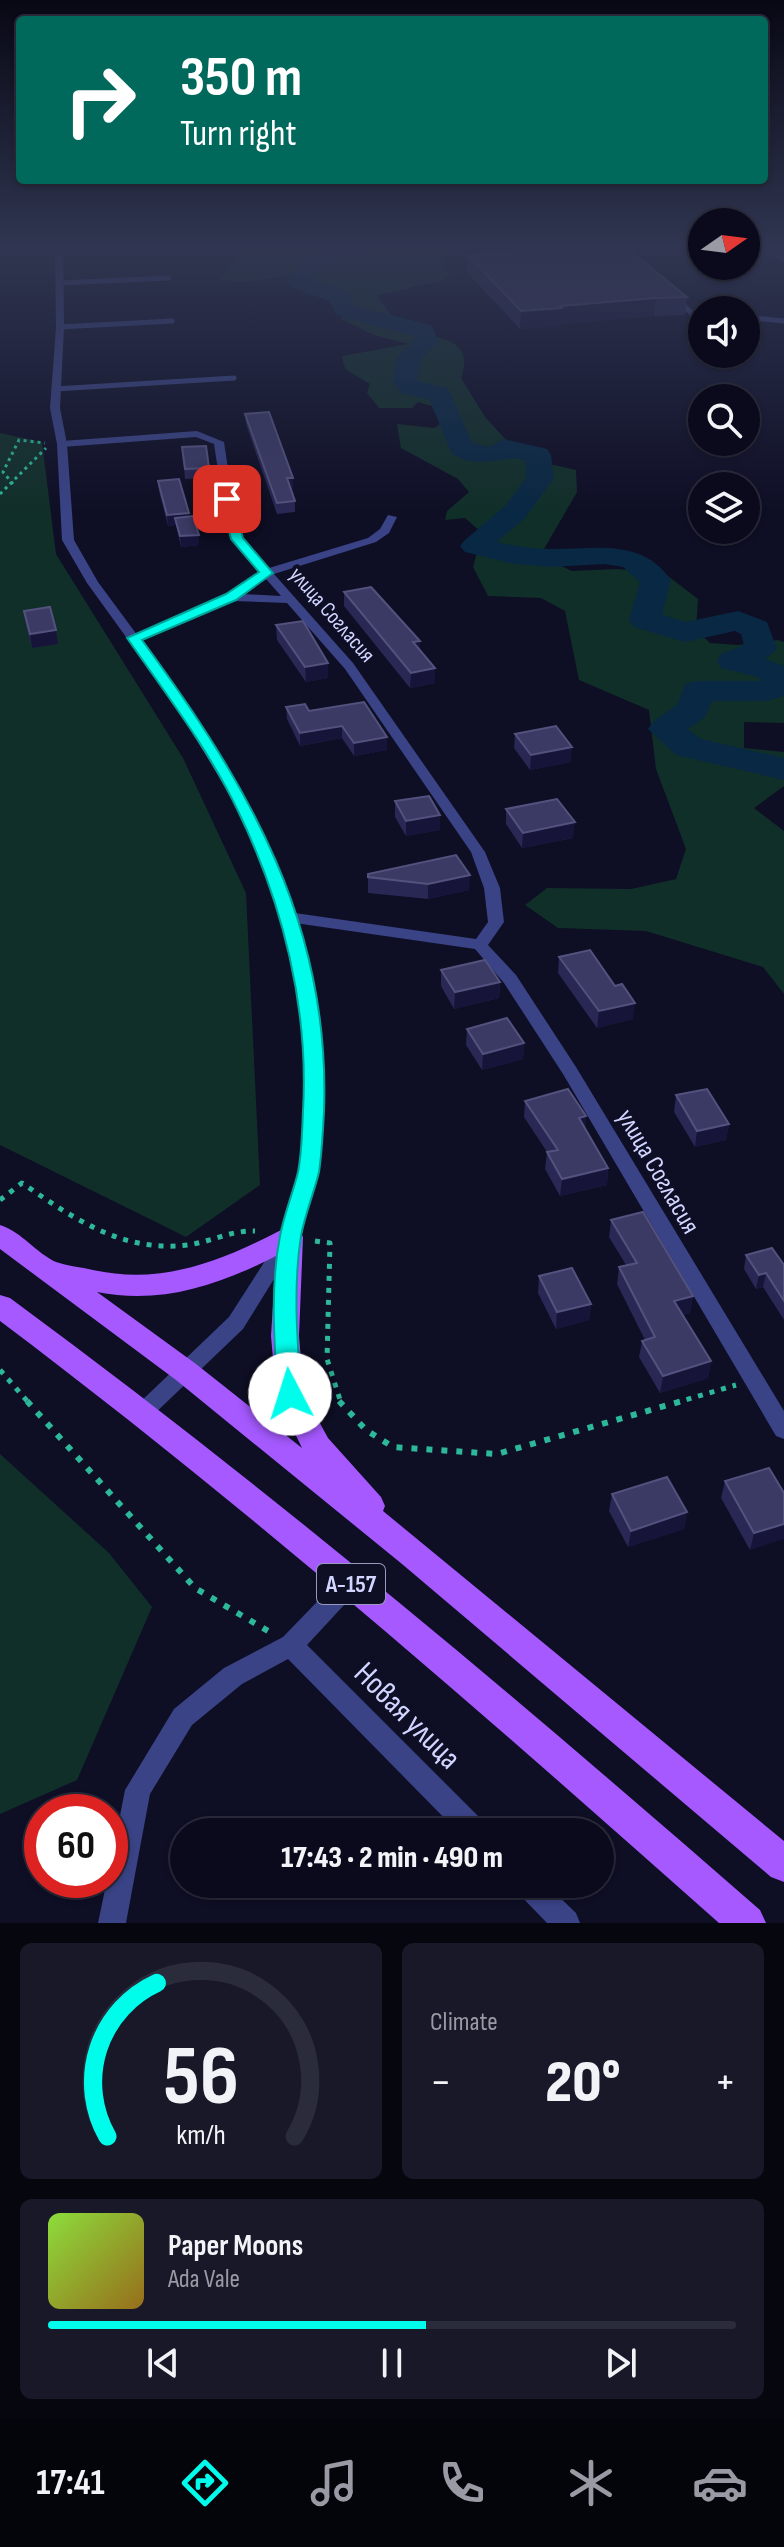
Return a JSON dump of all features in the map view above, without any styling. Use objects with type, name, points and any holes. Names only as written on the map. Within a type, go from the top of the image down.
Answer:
[{"type":"main road","name":"А-157","points":[[0,1235],[186,1372],[413,1554],[784,1864]]},
{"type":"main road","points":[[51,1271],[126,1286],[186,1281],[237,1266],[290,1237]]},
{"type":"main road","points":[[290,1237],[285,1336],[290,1394],[317,1447],[413,1554]]},
{"type":"main road","name":"А-157","points":[[0,1306],[143,1412],[558,1757],[747,1923]]},
{"type":"street","points":[[59,334],[55,389],[68,540],[93,583],[187,712],[245,809],[268,858],[288,917],[308,999],[313,1051],[314,1110],[309,1170],[290,1237],[236,1323],[143,1412]]},
{"type":"street","name":"улица Согласия","points":[[62,444],[197,434],[219,442],[230,516],[237,539],[349,666],[478,852],[492,888],[496,922],[480,945],[510,979],[570,1071],[784,1430]]},
{"type":"street","points":[[134,638],[231,597],[266,573],[372,540],[385,531],[392,517]]},
{"type":"street","points":[[231,597],[291,600]]},
{"type":"street","points":[[288,917],[480,945]]},
{"type":"street","points":[[112,1923],[138,1790],[183,1717],[233,1676],[291,1645],[350,1583]]},
{"type":"street","name":"Новая улица","points":[[291,1645],[462,1818]]},
{"type":"street","points":[[541,1898],[566,1923]]},
{"type":"lane","points":[[55,389],[234,378]]},
{"type":"path","points":[[0,494],[13,484],[50,443],[19,440],[3,472],[13,484]]},
{"type":"path","points":[[0,1200],[22,1183],[94,1231],[150,1247],[198,1244],[245,1229],[330,1243],[327,1359],[339,1401],[366,1430],[393,1447],[497,1454],[753,1380]]},
{"type":"path","points":[[0,1370],[195,1588],[291,1645]]},
{"type":"green space","points":[[371,334],[424,334],[458,346],[464,364],[461,378],[485,417],[523,458],[576,470],[577,492],[540,556],[572,571],[616,569],[664,573],[698,599],[696,630],[710,643],[784,642],[784,723],[744,722],[744,748],[784,752],[784,786],[754,808],[784,831],[784,994],[763,967],[646,931],[558,928],[525,905],[547,888],[631,889],[676,879],[686,849],[656,769],[649,710],[579,680],[565,611],[541,598],[488,596],[473,567],[482,533],[465,518],[445,520],[447,511],[469,492],[458,479],[401,448],[397,424],[434,428],[445,421],[445,410],[418,402],[412,408],[379,408],[367,393],[370,384],[345,369],[342,356],[408,344]]},
{"type":"green space","points":[[0,433],[42,442],[56,554],[183,758],[246,893],[260,1185],[186,1237],[0,1145]]},
{"type":"green space","points":[[0,1454],[109,1553],[152,1607],[77,1780],[45,1794],[24,1794],[24,1803],[0,1814]]},
{"type":"building","points":[[269,412],[293,478],[287,478],[295,501],[277,503],[245,414]]},
{"type":"building","points":[[206,446],[209,468],[185,469],[182,447]]},
{"type":"building","points":[[179,479],[189,513],[167,515],[158,481]]},
{"type":"building","points":[[193,516],[199,535],[180,536],[175,518]]},
{"type":"building","points":[[371,587],[420,641],[413,642],[435,668],[411,673],[344,592]]},
{"type":"building","points":[[50,607],[56,630],[30,634],[24,611]]},
{"type":"building","points":[[303,621],[328,663],[305,667],[276,625]]},
{"type":"building","points":[[364,702],[387,737],[354,743],[342,726],[300,733],[286,707],[305,704],[309,711]]},
{"type":"building","points":[[556,726],[572,747],[531,755],[515,734]]},
{"type":"building","points":[[429,796],[440,815],[406,821],[395,801]]},
{"type":"building","points":[[557,799],[575,822],[523,833],[506,809]]},
{"type":"building","points":[[456,855],[470,875],[428,884],[368,877],[368,874]]},
{"type":"building","points":[[590,950],[615,986],[622,984],[635,1003],[599,1011],[559,957]]},
{"type":"building","points":[[485,960],[500,982],[455,992],[441,970]]},
{"type":"building","points":[[507,1018],[524,1043],[483,1054],[467,1029]]},
{"type":"building","points":[[568,1089],[586,1116],[579,1118],[608,1168],[562,1179],[547,1152],[558,1150],[525,1101]]},
{"type":"building","points":[[707,1089],[729,1124],[697,1131],[676,1095]]},
{"type":"building","points":[[643,1212],[693,1296],[674,1301],[711,1361],[663,1376],[642,1341],[655,1337],[619,1267],[637,1263],[611,1220]]},
{"type":"building","points":[[772,1248],[784,1265],[784,1301],[766,1273],[759,1275],[746,1255]]},
{"type":"building","points":[[572,1268],[591,1304],[557,1312],[539,1276]]},
{"type":"building","points":[[769,1468],[784,1493],[784,1524],[754,1533],[725,1481]]},
{"type":"building","points":[[667,1477],[687,1512],[631,1531],[612,1494]]},
{"type":"waterway","points":[[424,334],[427,341],[409,357],[405,382],[411,389],[439,393],[461,448],[470,453],[495,455],[504,447],[538,455],[540,478],[515,512],[475,546],[514,555],[552,558],[604,555],[632,560],[656,580],[645,620],[685,632],[738,621],[756,629],[761,649],[733,661],[770,670],[782,686],[767,691],[697,691],[693,710],[665,729],[689,747],[784,769]]},
{"type":"route","points":[[227,499],[237,539],[266,573],[231,597],[134,638],[187,712],[245,809],[268,858],[288,917],[308,999],[314,1110],[309,1170],[290,1237],[285,1336],[290,1394]]}]
